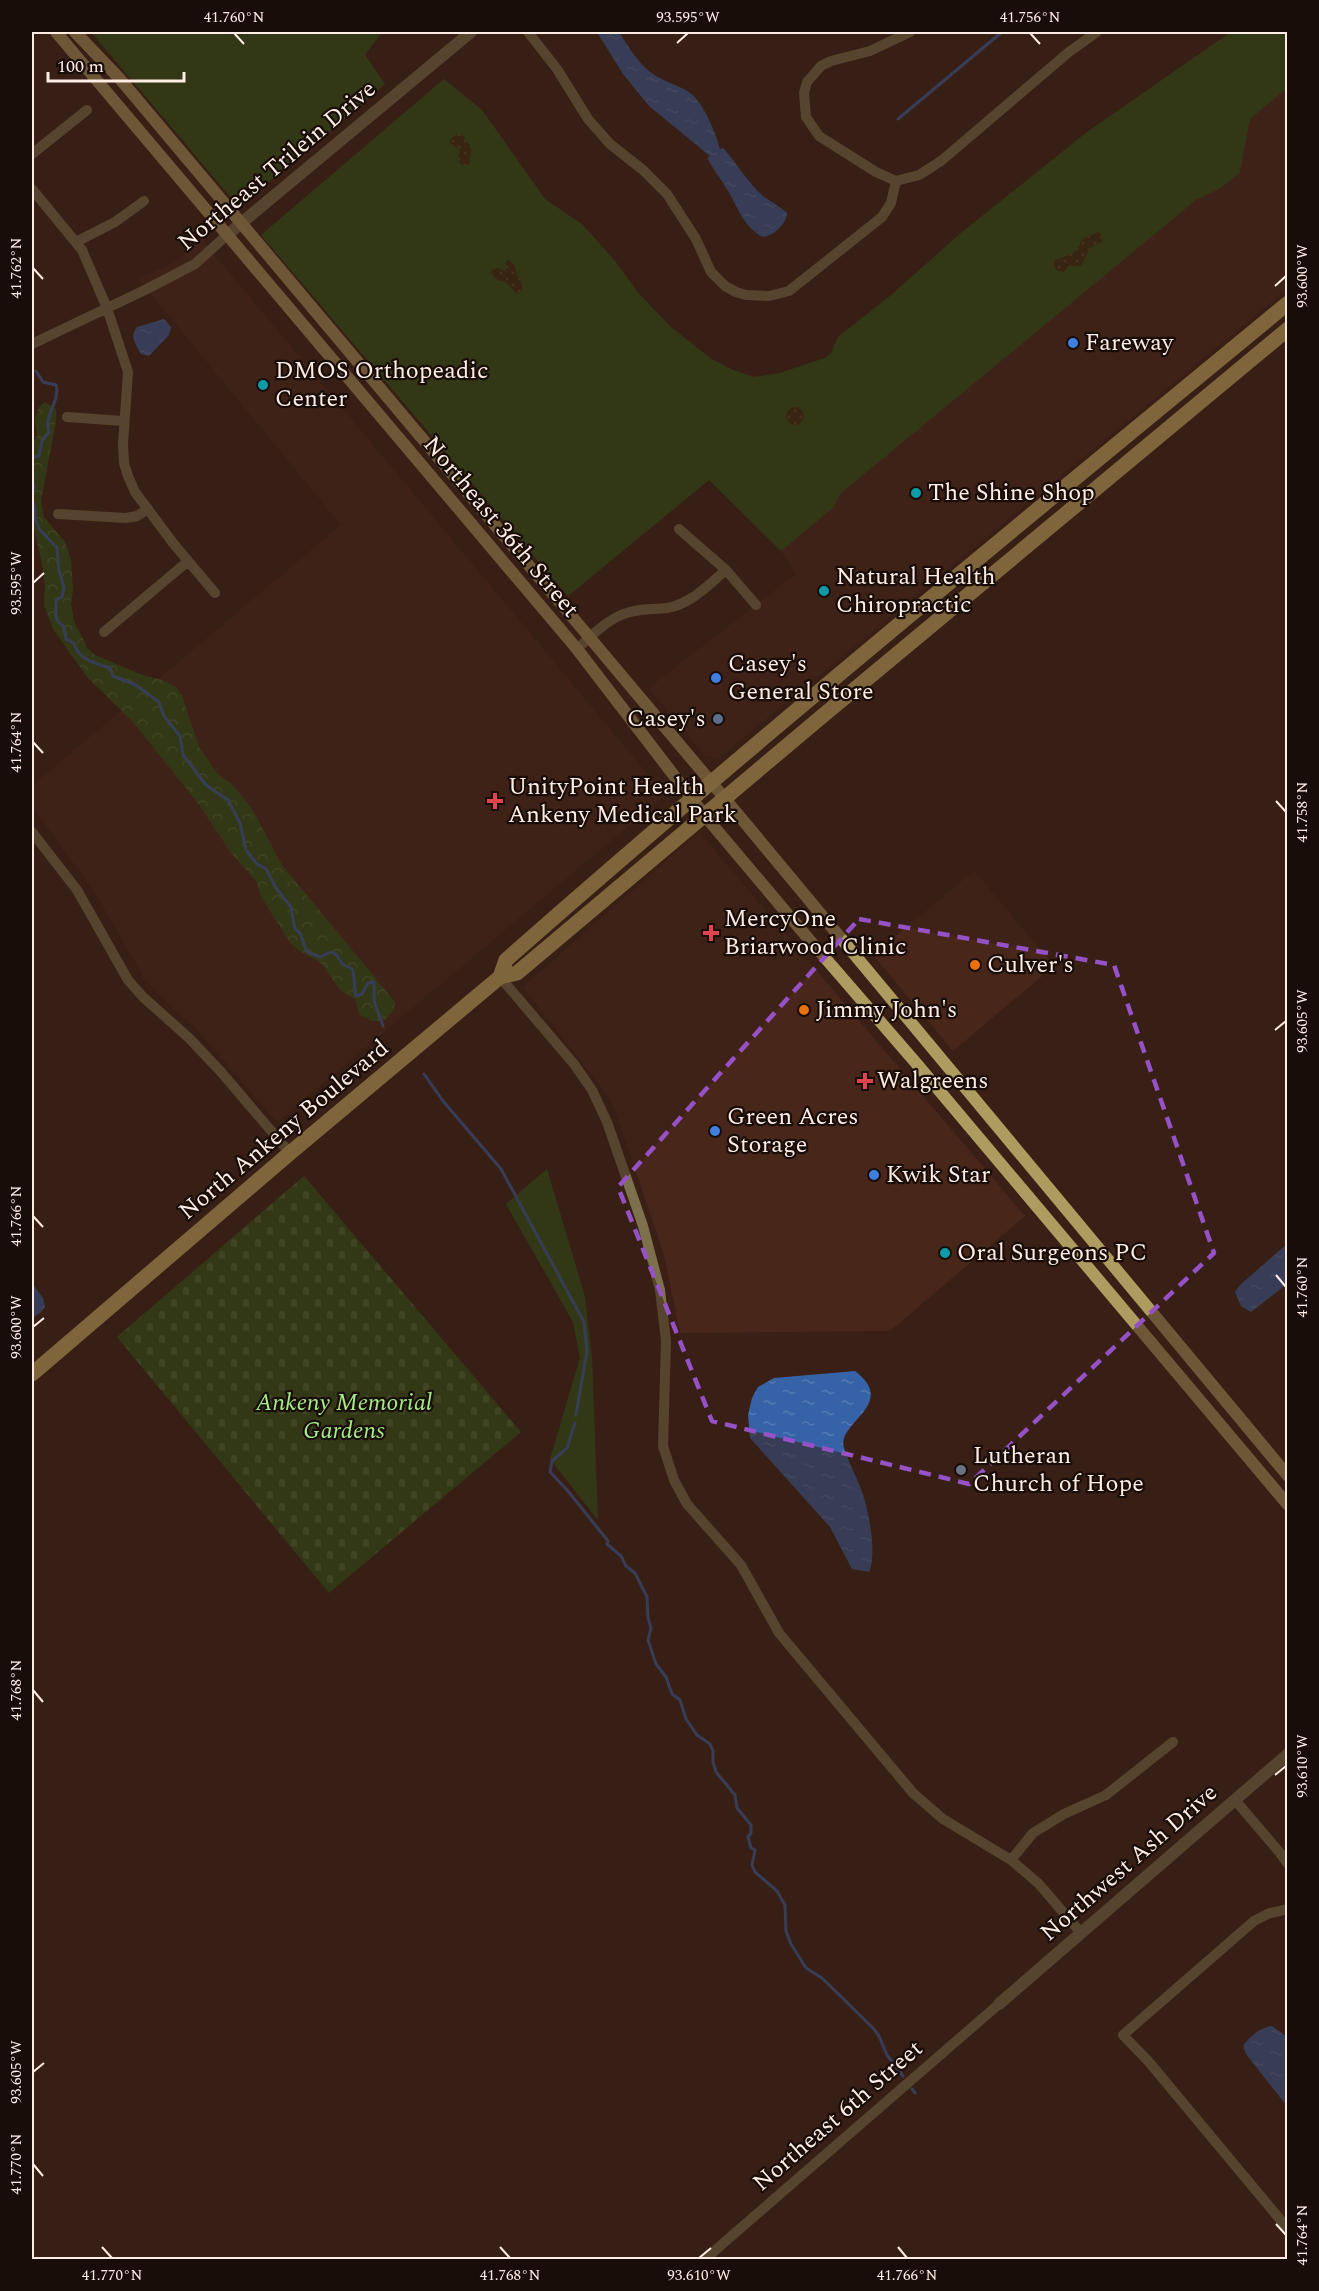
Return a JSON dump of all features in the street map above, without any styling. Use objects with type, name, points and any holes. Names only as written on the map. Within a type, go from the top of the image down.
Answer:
[{"type":"main road","name":"Northeast 36th Street","points":[[56,32],[577,649],[698,807],[946,1098],[1287,1505]]},
{"type":"main road","name":"Northeast 36th Street","points":[[75,32],[120,80],[718,790],[1287,1476]]},
{"type":"main road","name":"North Ankeny Boulevard","points":[[32,1374],[500,977],[517,974],[698,807],[981,555],[1287,303]]},
{"type":"main road","name":"North Ankeny Boulevard","points":[[500,977],[506,960],[1287,329]]},
{"type":"street","name":"Northeast Trilein Drive","points":[[32,344],[195,264],[471,32]]},
{"type":"street","points":[[528,32],[557,69],[588,119],[610,144],[643,170],[667,194],[696,239],[711,272],[725,286],[736,292],[757,296],[775,296],[797,286],[882,217],[891,202],[896,181]]},
{"type":"street","points":[[907,32],[879,47],[821,66],[807,82],[804,93],[806,117],[819,136],[876,172],[896,181],[919,175],[941,161],[1097,32]]},
{"type":"street","points":[[32,154],[87,110]]},
{"type":"street","points":[[32,189],[76,242],[90,265],[107,308],[128,372],[123,421],[124,463],[135,492],[187,562],[215,593]]},
{"type":"street","points":[[76,242],[115,222],[144,201]]},
{"type":"street","points":[[67,417],[123,421]]},
{"type":"street","points":[[58,514],[126,519],[137,516],[148,509]]},
{"type":"street","points":[[680,529],[726,570],[756,605]]},
{"type":"street","points":[[104,632],[187,562]]},
{"type":"street","points":[[577,649],[619,616],[631,611],[667,608],[690,599],[726,570]]},
{"type":"street","points":[[32,832],[77,890],[128,981],[215,1066],[290,1153]]},
{"type":"street","points":[[500,977],[574,1064],[592,1090],[614,1143],[643,1226],[660,1290],[666,1341],[663,1446],[674,1480],[687,1504],[741,1565],[779,1633],[913,1793],[943,1819],[1011,1860],[1039,1884],[1081,1933]]},
{"type":"street","points":[[1011,1860],[1033,1833],[1064,1814],[1106,1795],[1173,1742]]},
{"type":"street","name":"Northwest Ash Drive","points":[[999,2004],[1287,1754]]},
{"type":"street","points":[[1235,1800],[1287,1864]]},
{"type":"street","points":[[1287,1909],[1270,1913],[1254,1921],[1123,2034],[1149,2062],[1287,2229]]},
{"type":"street","name":"Northeast 6th Street","points":[[704,2259],[999,2004]]},
{"type":"highlighted area","points":[[859,919],[1114,965],[1214,1253],[969,1484],[712,1421],[618,1187]]},
{"type":"shaded area","points":[[1287,88],[1287,289],[719,758],[705,756],[649,688],[796,574],[781,551],[833,508],[840,494],[1196,200],[1221,188],[1240,172],[1250,119]]},
{"type":"shaded area","points":[[202,240],[665,795],[277,1122],[194,1026],[170,1006],[145,979],[93,889],[32,806],[32,786],[341,525],[139,279],[173,263]]},
{"type":"shaded area","points":[[699,832],[1025,1216],[890,1331],[680,1333],[664,1255],[616,1113],[608,1096],[523,987]]},
{"type":"shaded area","points":[[974,871],[1054,966],[953,1051],[873,955]]},
{"type":"green space","points":[[91,32],[382,32],[365,55],[385,84],[239,207]]},
{"type":"green space","points":[[1231,32],[1287,32],[1287,88],[1250,119],[1240,172],[1221,188],[1196,200],[840,494],[833,508],[781,551],[709,480],[568,596],[261,235],[444,79],[482,110],[545,199],[583,225],[615,261],[640,295],[671,327],[710,358],[733,370],[754,377],[780,373],[825,358],[831,353],[838,337],[890,296],[961,233],[1087,132]]},
{"type":"green space","points":[[45,402],[56,409],[56,421],[41,501],[44,517],[65,542],[71,560],[73,590],[71,603],[74,621],[88,649],[95,655],[142,675],[175,686],[182,696],[199,747],[217,773],[233,785],[252,809],[282,865],[395,1002],[394,1009],[384,1021],[372,1021],[359,1014],[356,1000],[341,991],[320,962],[291,944],[260,895],[257,882],[232,854],[198,803],[133,722],[88,678],[53,629],[44,605],[45,585],[32,520],[32,445],[37,435],[35,419],[39,407]]},
{"type":"green space","points":[[547,1169],[585,1297],[592,1358],[598,1520],[550,1459],[580,1358],[573,1322],[506,1204]]},
{"type":"green space","name":"Ankeny Memorial Gardens","points":[[304,1176],[521,1432],[329,1593],[117,1337]]},
{"type":"sand","points":[[458,134],[463,136],[472,148],[469,164],[466,166],[460,164],[458,158],[460,150],[450,143],[451,138]]},
{"type":"sand","points":[[1098,232],[1101,234],[1102,242],[1090,248],[1082,265],[1069,265],[1064,272],[1057,271],[1054,260],[1074,253],[1084,238]]},
{"type":"sand","points":[[508,259],[515,266],[522,285],[522,291],[517,294],[506,282],[496,280],[491,272],[495,267],[506,271],[505,264]]},
{"type":"sand","points":[[795,407],[801,410],[804,416],[801,422],[795,425],[789,422],[786,416],[789,410]]},
{"type":"water","points":[[597,32],[619,32],[647,70],[686,90],[695,98],[709,119],[720,149],[723,148],[757,191],[787,213],[779,229],[763,237],[751,228],[707,158],[710,156],[649,106],[623,74]]},
{"type":"water","points":[[164,319],[171,327],[169,335],[149,356],[141,354],[134,340],[135,330],[137,327]]},
{"type":"water","points":[[1287,1244],[1287,1284],[1251,1312],[1241,1306],[1235,1292],[1240,1285]]},
{"type":"water","points":[[32,1283],[43,1298],[45,1307],[32,1318]]},
{"type":"water","points":[[855,1371],[867,1383],[871,1394],[869,1403],[844,1439],[844,1448],[868,1512],[872,1545],[869,1572],[852,1569],[830,1527],[750,1438],[748,1415],[752,1398],[758,1387],[774,1378]]},
{"type":"water","points":[[1272,2026],[1287,2037],[1287,2106],[1246,2054],[1243,2046],[1256,2033]]},
{"type":"waterway","points":[[898,119],[1002,32]]},
{"type":"waterway","points":[[32,458],[39,456],[42,441],[49,432],[48,420],[57,391],[56,385],[43,382],[36,371]]},
{"type":"waterway","points":[[32,476],[34,487],[32,498]]},
{"type":"waterway","points":[[32,500],[39,529],[57,548],[59,570],[64,588],[62,597],[56,600],[56,615],[64,627],[66,639],[74,643],[83,657],[110,668],[113,676],[136,685],[159,702],[164,716],[180,736],[183,755],[206,785],[228,800],[240,823],[246,850],[257,864],[266,869],[276,888],[291,907],[295,929],[300,933],[307,952],[320,957],[331,952],[336,954],[342,964],[352,969],[356,996],[362,994],[368,983],[374,982],[374,1001],[383,1026]]},
{"type":"waterway","points":[[424,1074],[443,1101],[501,1169],[584,1322],[587,1351],[576,1415]]},
{"type":"waterway","points":[[575,1423],[567,1448],[552,1461],[550,1472],[608,1541],[607,1544],[635,1573],[647,1597],[651,1628],[648,1640],[656,1664],[666,1677],[672,1694],[680,1700],[686,1719],[697,1735],[710,1744],[716,1772],[735,1795],[737,1808],[751,1825],[751,1833],[748,1837],[751,1848],[755,1850],[752,1865],[755,1872],[777,1891],[785,1905],[786,1931],[791,1944],[806,1968],[822,1978],[873,2028],[887,2055],[903,2076]]},
{"type":"waterway","points":[[912,2089],[915,2093]]},
{"type":"place","name":"Fareway","points":[[1073,343]]},
{"type":"place","name":"DMOS Orthopeadic Center","points":[[263,385]]},
{"type":"place","name":"The Shine Shop","points":[[916,493]]},
{"type":"place","name":"Natural Health Chiropractic","points":[[824,591]]},
{"type":"place","name":"Casey's General Store","points":[[716,678]]},
{"type":"place","name":"Casey's","points":[[718,719]]},
{"type":"place","name":"UnityPoint Health Ankeny Medical Park","points":[[495,801]]},
{"type":"place","name":"MercyOne Briarwood Clinic","points":[[711,933]]},
{"type":"place","name":"Culver's","points":[[975,965]]},
{"type":"place","name":"Jimmy John's","points":[[804,1010]]},
{"type":"place","name":"Walgreens","points":[[865,1081]]},
{"type":"place","name":"Green Acres Storage","points":[[715,1131]]},
{"type":"place","name":"Kwik Star","points":[[874,1175]]},
{"type":"place","name":"Oral Surgeons PC","points":[[945,1253]]},
{"type":"place","name":"Lutheran Church of Hope","points":[[961,1470]]}]
